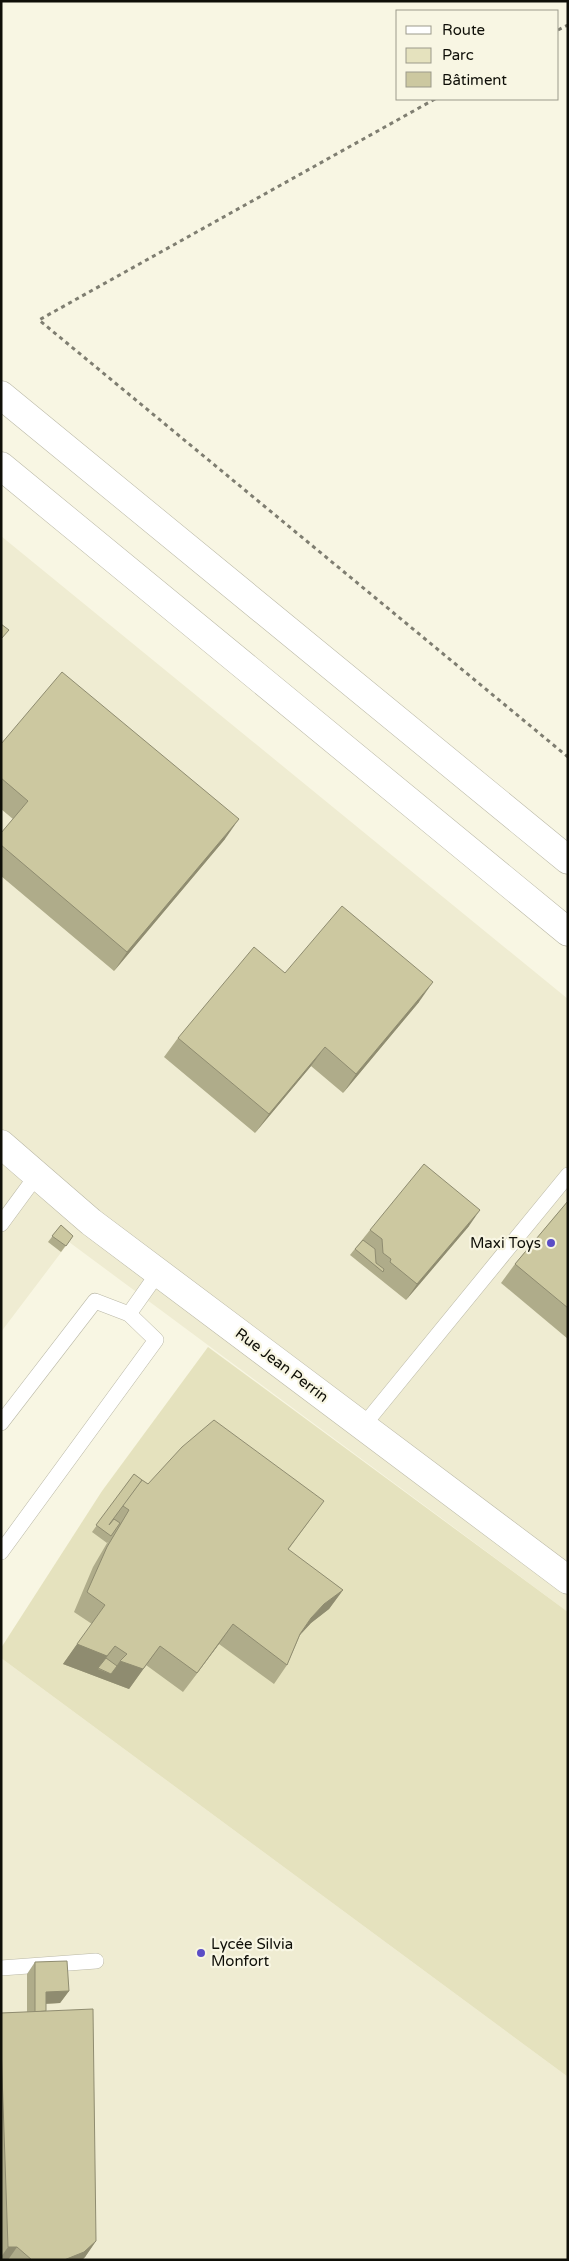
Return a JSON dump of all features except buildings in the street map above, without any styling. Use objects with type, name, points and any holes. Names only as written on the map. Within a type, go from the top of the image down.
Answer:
[{"type":"main road","points":[[1,395],[568,860]]},
{"type":"main road","points":[[1,466],[568,932]]},
{"type":"main road","name":"Rue Jean Perrin","points":[[1,1144],[91,1222],[568,1580]]},
{"type":"lane","points":[[1,1224],[37,1175]]},
{"type":"lane","points":[[362,1426],[568,1175]]},
{"type":"lane","points":[[129,1314],[158,1273]]},
{"type":"lane","points":[[1,1423],[95,1301],[129,1314],[156,1340],[1,1552]]},
{"type":"lane","points":[[1,1968],[96,1961]]},
{"type":"path","points":[[433,100],[40,320],[568,757]]},
{"type":"shaded area","points":[[1,536],[568,999],[568,1612],[69,1242],[1,1332]]},
{"type":"shaded area","name":"Lycée Silvia Monfort","points":[[1,1658],[568,2077],[568,2260],[1,2260]]},
{"type":"green space","points":[[208,1347],[568,1612],[568,2077],[1,1658],[1,1648],[102,1491]]},
{"type":"place","name":"Maxi Toys","points":[[551,1243]]},
{"type":"place","name":"Lycée Silvia Monfort","points":[[201,1953]]}]
